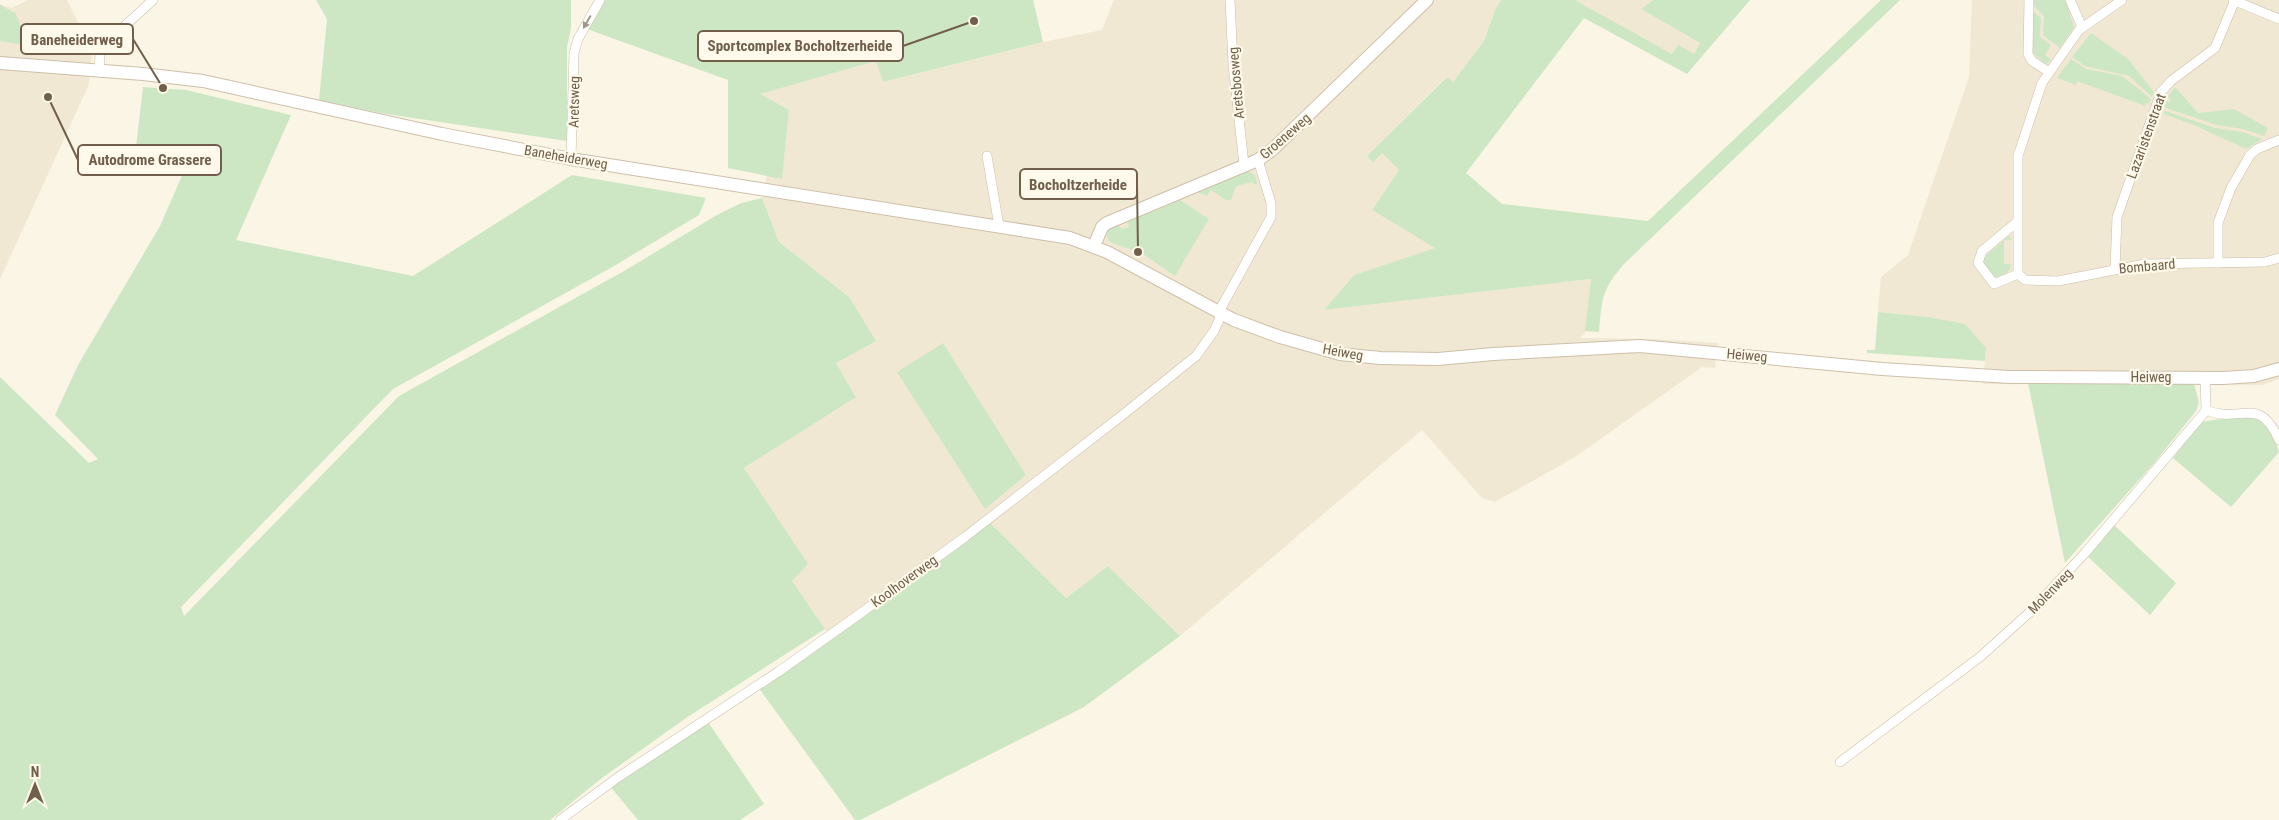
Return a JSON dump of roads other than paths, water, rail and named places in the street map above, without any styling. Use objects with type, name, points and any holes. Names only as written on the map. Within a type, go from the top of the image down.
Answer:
[{"type":"street","points":[[99,72],[100,54],[104,45],[153,0]]},
{"type":"street","name":"Aretsweg","points":[[571,159],[576,45],[600,0]]},
{"type":"street","name":"Aretsbosweg","points":[[1230,0],[1233,64],[1244,165]]},
{"type":"street","name":"Groeneweg","points":[[1094,246],[1102,228],[1107,223],[1258,160],[1272,150],[1428,0]]},
{"type":"street","points":[[2029,0],[2028,54],[2032,60],[2049,72]]},
{"type":"street","points":[[2070,0],[2082,27]]},
{"type":"street","points":[[2017,222],[1982,252],[1978,263],[1994,284],[2018,274],[2017,222],[2020,146],[2042,83],[2082,27],[2122,0]]},
{"type":"street","points":[[2234,0],[2279,19]]},
{"type":"street","name":"Lazaristenstraat","points":[[2115,269],[2117,218],[2161,92],[2170,81],[2216,48],[2234,0]]},
{"type":"street","name":"Baneheiderweg","points":[[0,61],[203,81],[442,134],[571,159],[1070,238],[1094,246],[1220,313]]},
{"type":"street","points":[[2218,263],[2218,223],[2231,188],[2250,155],[2257,149],[2279,140]]},
{"type":"street","points":[[987,156],[999,226]]},
{"type":"street","name":"Koolhoverweg","points":[[560,820],[617,778],[778,672],[972,531],[1182,369],[1206,343],[1214,331],[1222,306],[1271,217],[1271,203],[1258,160]]},
{"type":"street","name":"Bombaard","points":[[2018,274],[2025,280],[2058,281],[2145,264],[2265,262],[2279,258]]},
{"type":"street","name":"Heiweg","points":[[1220,313],[1300,343],[1340,354],[1380,358],[1438,359],[1640,346],[1882,369],[2009,377],[2206,378],[2254,376],[2279,369]]},
{"type":"street","points":[[2206,378],[2206,410],[2220,414],[2250,412],[2260,414],[2271,425],[2279,440]]},
{"type":"street","name":"Molenweg","points":[[1840,762],[1980,657],[2030,612],[2085,553],[2206,410]]},
{"type":"place","name":"Sportcomplex Bocholtzerheide","points":[[974,21]]},
{"type":"place","name":"Baneheiderweg","points":[[163,88]]},
{"type":"place","name":"Autodrome Grassere","points":[[48,97]]},
{"type":"place","name":"Bocholtzerheide","points":[[1138,252]]}]
